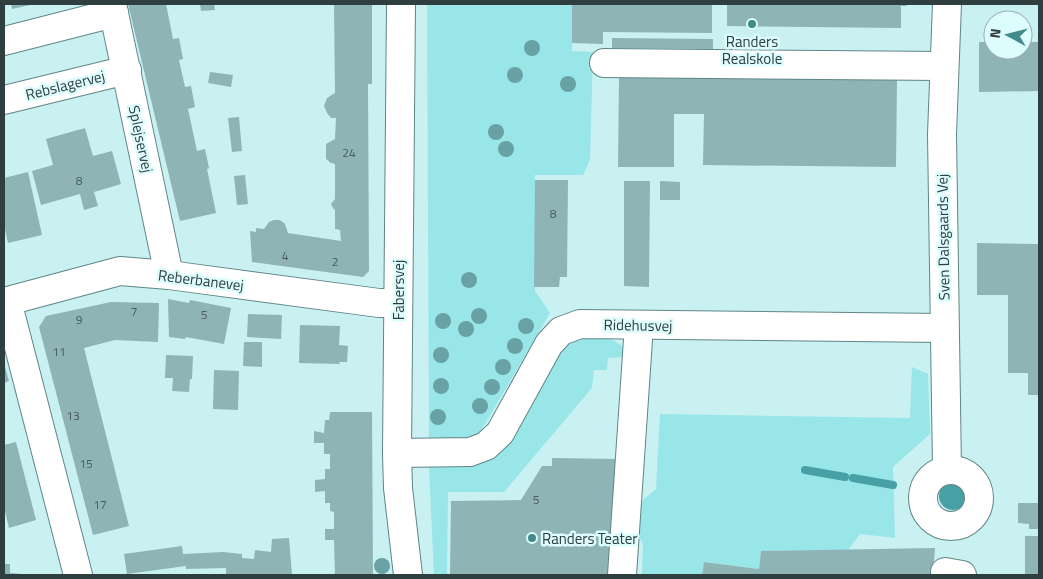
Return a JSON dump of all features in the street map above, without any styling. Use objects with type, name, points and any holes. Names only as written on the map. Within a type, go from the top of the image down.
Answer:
[{"type":"street","name":"Fabersvej","points":[[401,4],[397,453],[398,488],[408,575]]},
{"type":"street","name":"Sven Dalsgaards Vej","points":[[947,4],[942,134],[947,470]]},
{"type":"street","points":[[4,41],[113,8]]},
{"type":"street","name":"Splejservej","points":[[113,8],[169,275]]},
{"type":"street","points":[[604,63],[944,66]]},
{"type":"street","name":"Rebslagervej","points":[[4,100],[127,70]]},
{"type":"street","name":"Reberbanevej","points":[[78,575],[5,302],[120,272],[169,275],[378,303],[398,303]]},
{"type":"street","name":"Ridehusvej","points":[[397,453],[470,452],[486,446],[500,433],[549,344],[561,331],[580,324],[944,328]]},
{"type":"street","points":[[622,575],[639,325]]},
{"type":"shaded area","points":[[427,4],[572,4],[572,51],[593,52],[590,160],[583,175],[535,175],[535,291],[550,313],[480,432],[470,440],[429,440]]},
{"type":"shaded area","points":[[601,336],[615,341],[623,347],[626,350],[625,357],[608,358],[607,370],[594,370],[592,388],[504,492],[448,492],[447,575],[434,575],[429,467],[469,466],[480,463],[494,454],[563,345],[574,338]]},
{"type":"shaded area","points":[[912,367],[928,374],[930,434],[893,467],[895,538],[860,534],[848,550],[761,551],[759,569],[704,562],[702,575],[642,575],[643,544],[634,528],[637,505],[656,489],[660,414],[910,418]]},
{"type":"shaded area","points":[[953,482],[963,486],[967,496],[963,506],[953,510],[943,506],[939,496],[943,486]]},
{"type":"building","points":[[11,4],[30,4],[30,5],[12,9]]},
{"type":"building","points":[[128,4],[166,4],[173,39],[179,38],[183,59],[179,60],[185,87],[191,86],[195,107],[188,109],[197,151],[205,149],[216,213],[180,221]]},
{"type":"building","points":[[200,4],[214,4],[215,10],[201,11]]},
{"type":"building","points":[[334,4],[372,4],[372,84],[368,84],[369,271],[363,277],[252,262],[250,231],[256,232],[256,228],[264,229],[269,222],[274,220],[280,220],[285,224],[288,233],[341,241],[340,230],[335,229],[335,210],[331,204],[335,199],[335,164],[326,159],[326,144],[335,139],[336,118],[331,118],[324,106],[327,98],[335,93]]},
{"type":"building","points":[[572,4],[712,4],[712,33],[603,32],[603,44],[572,43]]},
{"type":"building","points":[[727,4],[907,4],[907,6],[901,6],[901,28],[727,26]]},
{"type":"building","points":[[612,38],[713,39],[713,49],[612,48]]},
{"type":"building","points":[[979,42],[983,42],[983,60],[1033,60],[1033,42],[1039,42],[1039,91],[979,92]]},
{"type":"building","points":[[210,72],[233,75],[231,87],[208,83]]},
{"type":"building","points":[[619,76],[897,79],[896,167],[703,165],[704,114],[674,114],[674,167],[618,167]]},
{"type":"building","points":[[239,117],[242,151],[232,152],[228,118]]},
{"type":"building","points":[[85,128],[93,156],[112,151],[121,184],[94,192],[98,206],[84,210],[80,194],[41,205],[32,171],[53,165],[46,139]]},
{"type":"building","points":[[28,172],[42,235],[8,243],[4,225],[4,178]]},
{"type":"building","points":[[245,175],[248,204],[237,205],[234,176]]},
{"type":"building","points":[[535,180],[568,180],[567,277],[560,277],[559,287],[534,287]]},
{"type":"building","points":[[624,181],[650,181],[649,287],[624,286]]},
{"type":"building","points":[[660,181],[680,182],[680,200],[660,200]]},
{"type":"building","points":[[977,243],[1039,244],[1039,395],[1028,395],[1028,373],[1008,373],[1008,295],[977,295]]},
{"type":"building","points":[[168,299],[189,303],[190,300],[231,308],[224,344],[186,337],[185,339],[169,337]]},
{"type":"building","points":[[111,302],[159,303],[158,342],[115,340],[84,348],[129,526],[93,535],[39,327],[46,316]]},
{"type":"building","points":[[248,314],[282,315],[281,339],[247,337]]},
{"type":"building","points":[[300,325],[340,326],[339,345],[348,346],[347,362],[339,362],[340,364],[299,363]]},
{"type":"building","points":[[244,342],[262,342],[262,367],[243,366]]},
{"type":"building","points":[[166,355],[193,356],[192,379],[190,379],[189,392],[172,391],[173,378],[165,378]]},
{"type":"building","points":[[4,363],[9,381],[4,383]]},
{"type":"building","points":[[214,370],[239,371],[238,410],[213,409]]},
{"type":"building","points":[[330,412],[372,412],[373,575],[335,575],[334,540],[325,540],[325,529],[334,529],[334,512],[330,511],[330,503],[325,503],[325,491],[315,492],[315,480],[325,479],[325,469],[330,469],[330,454],[324,454],[324,443],[314,443],[314,431],[324,433],[325,420],[329,420]]},
{"type":"building","points":[[16,442],[36,520],[9,528],[4,507],[4,445]]},
{"type":"building","name":"Randers Teater","points":[[552,458],[617,459],[612,575],[450,575],[451,501],[521,500],[542,466],[552,466]]},
{"type":"building","points":[[1018,503],[1039,503],[1039,529],[1029,529],[1029,524],[1018,523]]},
{"type":"building","points":[[1025,536],[1039,536],[1039,575],[1025,575]]},
{"type":"building","points":[[289,538],[292,575],[226,575],[226,568],[186,569],[186,566],[127,574],[124,554],[182,546],[183,554],[223,552],[242,554],[242,558],[254,559],[255,550],[271,552],[272,539]]},
{"type":"building","points":[[935,548],[933,575],[702,575],[704,562],[759,569],[761,551]]},
{"type":"building","points":[[4,564],[10,564],[10,573],[22,575],[4,575]]},
{"type":"waterway","points":[[805,470],[845,477]]},
{"type":"waterway","points":[[853,478],[893,485]]},
{"type":"place","name":"Randers Realskole","points":[[752,24]]},
{"type":"place","name":"Randers Teater","points":[[532,538]]}]
